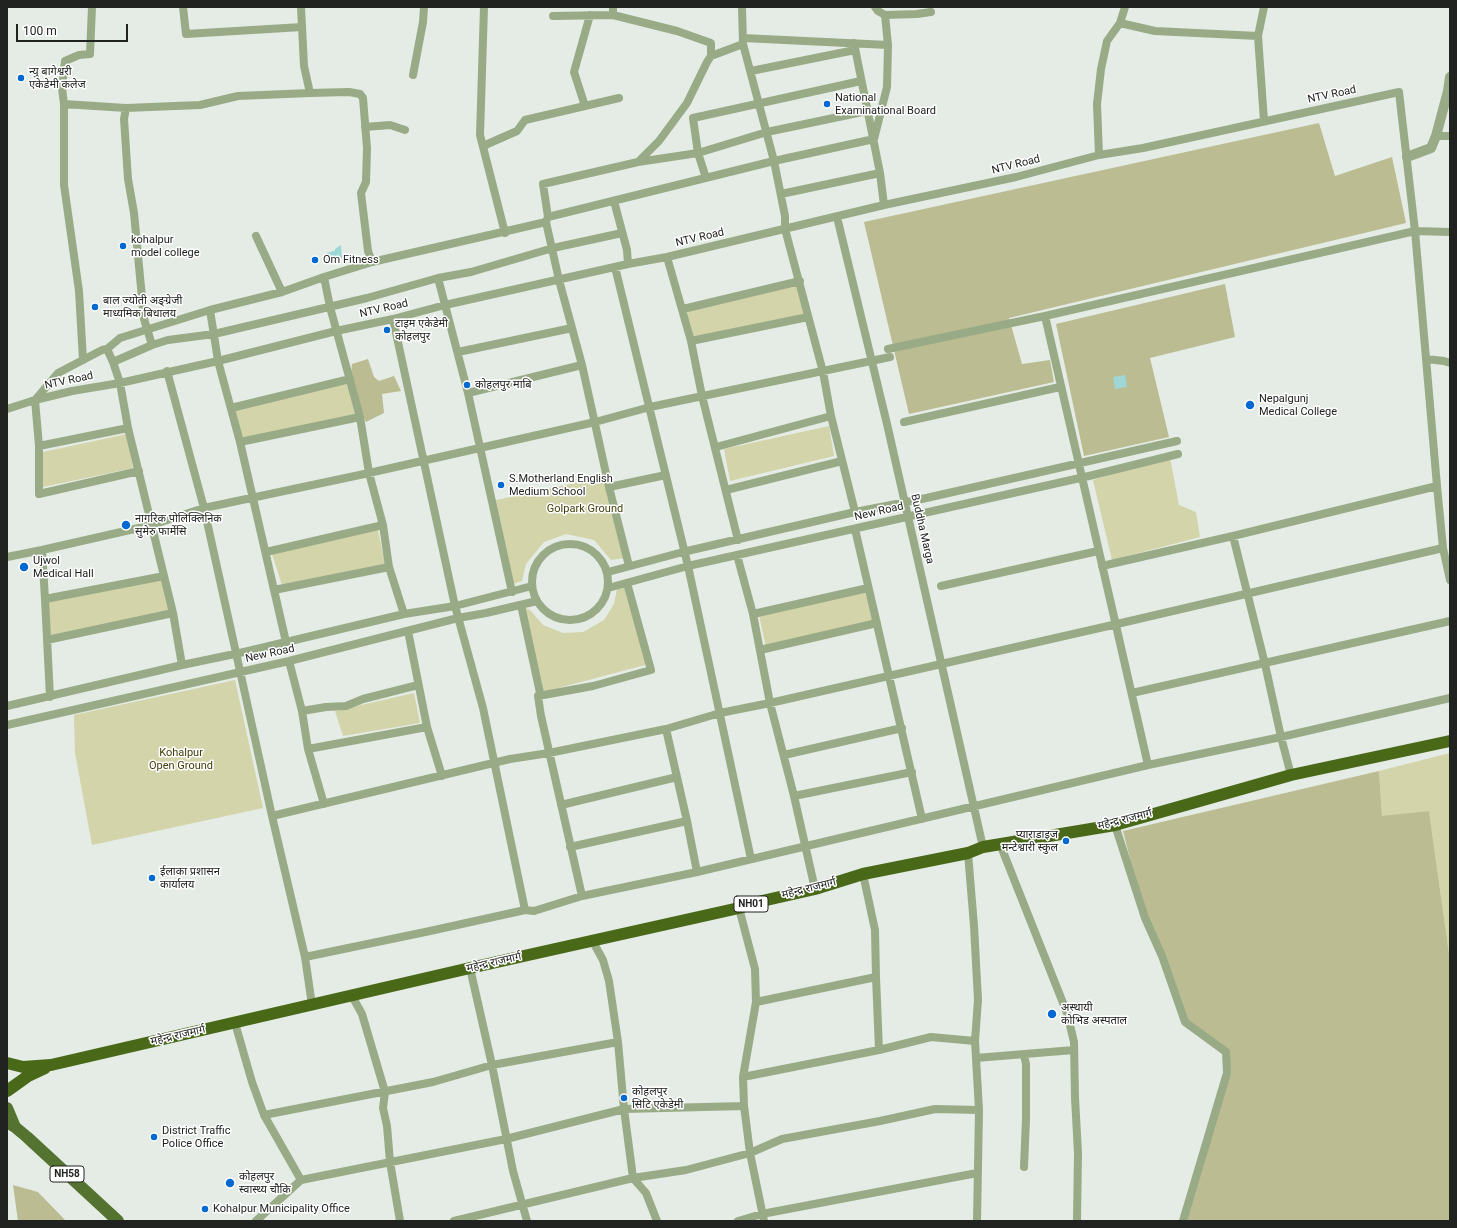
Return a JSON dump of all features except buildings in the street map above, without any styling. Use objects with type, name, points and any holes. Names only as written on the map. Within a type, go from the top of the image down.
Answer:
[{"type":"highway","name":"महेन्द्र राजमार्ग","points":[[51,1065],[592,940],[739,908],[762,901],[815,889],[863,874],[968,853],[983,847],[1115,825],[1291,775],[1450,741]]},
{"type":"highway","name":"NH01","points":[[7,1063],[23,1067],[51,1065]]},
{"type":"highway","points":[[7,1091],[28,1076],[51,1065]]},
{"type":"main road","name":"NH58","points":[[7,1108],[11,1124],[118,1221]]},
{"type":"street","points":[[83,360],[79,291],[64,185],[64,104],[62,88],[65,61],[79,55],[90,54],[92,7]]},
{"type":"street","points":[[183,7],[186,34],[302,27]]},
{"type":"street","points":[[301,7],[304,66],[310,93]]},
{"type":"street","points":[[413,75],[423,22],[424,7]]},
{"type":"street","points":[[484,7],[480,135],[505,232]]},
{"type":"street","points":[[742,7],[743,41],[774,161],[785,216],[785,229],[823,372],[831,416],[856,512]]},
{"type":"street","points":[[875,7],[878,11],[885,15],[931,12]]},
{"type":"street","points":[[1099,155],[1097,104],[1101,69],[1107,41],[1120,23],[1125,7]]},
{"type":"street","points":[[1264,7],[1258,36],[1264,122]]},
{"type":"street","points":[[553,16],[590,15],[613,11],[711,43],[711,56]]},
{"type":"street","points":[[585,106],[574,72],[590,15]]},
{"type":"street","points":[[874,139],[887,87],[888,45],[885,15]]},
{"type":"street","points":[[1120,23],[1155,31],[1258,36]]},
{"type":"street","points":[[638,162],[659,141],[687,103],[711,56],[743,41],[855,47],[888,45]]},
{"type":"street","points":[[751,71],[855,47]]},
{"type":"street","points":[[855,47],[874,139],[884,205]]},
{"type":"street","points":[[1450,77],[1448,91],[1436,136],[1431,148],[1407,157],[1415,231],[1436,486],[1443,548],[1450,580]]},
{"type":"street","points":[[693,118],[861,81]]},
{"type":"street","points":[[64,104],[126,108],[200,105],[238,96],[349,92],[360,94],[363,98],[367,148],[366,182],[361,193],[368,251],[372,262]]},
{"type":"street","name":"NTV Road","points":[[7,409],[35,400],[72,391],[120,383],[167,371],[218,361],[445,305],[628,264],[667,257],[884,205],[1016,177],[1099,155],[1143,148],[1399,92],[1407,157]]},
{"type":"street","points":[[483,146],[517,131],[525,120],[619,98]]},
{"type":"street","points":[[687,103],[693,118],[698,152],[706,178]]},
{"type":"street","points":[[126,108],[124,119],[128,179],[134,213],[144,318],[152,345]]},
{"type":"street","points":[[629,566],[609,487],[582,365],[559,280],[547,220],[543,184],[638,162],[698,152],[767,132],[867,111]]},
{"type":"street","points":[[365,127],[390,125],[405,130]]},
{"type":"street","points":[[1436,136],[1450,136]]},
{"type":"street","points":[[138,471],[39,494],[39,446],[35,400],[58,373],[102,350],[107,349],[120,338],[210,310],[282,292],[372,262],[505,232],[614,201],[774,161],[874,139]]},
{"type":"street","points":[[781,194],[880,173]]},
{"type":"street","points":[[614,201],[627,250],[628,264]]},
{"type":"street","name":"Buddha Marga","points":[[837,217],[905,502],[983,847]]},
{"type":"street","points":[[7,557],[152,525],[204,508],[370,473],[595,422],[650,407],[872,361],[889,353],[1415,231],[1450,232]]},
{"type":"street","points":[[113,362],[152,345],[168,340],[382,295],[438,278],[471,272],[553,248],[622,234]]},
{"type":"street","points":[[256,236],[282,292]]},
{"type":"street","points":[[667,257],[683,309],[702,396],[716,447],[738,540]]},
{"type":"street","points":[[615,267],[650,407],[683,552],[688,566],[751,859]]},
{"type":"street","points":[[324,277],[336,331],[360,417],[370,473],[383,525],[389,567],[404,614]]},
{"type":"street","points":[[438,278],[468,393],[512,592]]},
{"type":"street","points":[[683,309],[800,281]]},
{"type":"street","points":[[210,310],[218,361],[240,442],[286,642]]},
{"type":"street","points":[[198,314],[214,331]]},
{"type":"street","points":[[1045,316],[1098,551],[1117,624],[1148,765]]},
{"type":"street","points":[[691,341],[808,317]]},
{"type":"street","points":[[393,319],[455,606],[483,708],[525,910]]},
{"type":"street","points":[[458,352],[572,328]]},
{"type":"street","points":[[107,349],[120,383],[128,428],[173,612],[182,664]]},
{"type":"street","points":[[1426,359],[1444,360],[1450,363]]},
{"type":"street","points":[[468,393],[582,365]]},
{"type":"street","points":[[167,371],[204,508],[272,816],[305,956],[312,1005]]},
{"type":"street","points":[[231,408],[350,379]]},
{"type":"street","points":[[904,422],[1060,387]]},
{"type":"street","points":[[716,447],[831,416]]},
{"type":"street","points":[[240,442],[360,417]]},
{"type":"street","points":[[39,446],[128,428]]},
{"type":"street","name":"New Road","points":[[608,572],[683,552],[856,512],[1177,441]]},
{"type":"street","name":"New Road","points":[[608,588],[688,566],[908,517],[1178,454]]},
{"type":"street","points":[[726,490],[842,461]]},
{"type":"street","points":[[609,487],[666,475]]},
{"type":"street","points":[[1102,566],[1233,536],[1436,486]]},
{"type":"street","points":[[266,552],[383,525]]},
{"type":"street","points":[[855,529],[922,819]]},
{"type":"street","points":[[1233,536],[1291,775]]},
{"type":"street","points":[[575,544],[589,548],[601,558],[608,572],[608,588],[600,607],[592,614],[572,620],[562,619],[548,612],[537,601],[532,586],[532,579],[536,564],[546,552],[559,545],[575,544]]},
{"type":"street","points":[[272,816],[510,759],[549,754],[666,729],[720,713],[1117,624],[1443,548]]},
{"type":"street","points":[[42,550],[50,697]]},
{"type":"street","points":[[941,586],[1098,551]]},
{"type":"street","points":[[737,555],[753,614],[770,703],[794,796],[815,889]]},
{"type":"street","points":[[274,590],[389,567]]},
{"type":"street","points":[[45,599],[164,576]]},
{"type":"street","points":[[538,696],[594,686],[651,670],[627,583]]},
{"type":"street","name":"New Road","points":[[7,706],[50,697],[182,664],[286,642],[404,614],[455,606],[532,586]]},
{"type":"street","points":[[753,614],[868,588]]},
{"type":"street","name":"New Road","points":[[7,725],[289,661],[458,618],[521,606],[537,601]]},
{"type":"street","points":[[521,606],[540,693],[538,696],[549,754],[582,896]]},
{"type":"street","points":[[47,640],[173,612]]},
{"type":"street","points":[[1132,693],[1450,621]]},
{"type":"street","points":[[760,650],[877,623]]},
{"type":"street","points":[[408,631],[427,726],[442,776]]},
{"type":"street","points":[[289,661],[302,711],[308,749],[324,804]]},
{"type":"street","points":[[302,711],[326,707],[346,706],[363,699],[418,685]]},
{"type":"street","points":[[305,956],[525,910],[534,911],[582,896],[697,872],[1148,765],[1281,737],[1450,698]]},
{"type":"street","points":[[308,749],[427,726]]},
{"type":"street","points":[[784,755],[902,728]]},
{"type":"street","points":[[666,729],[688,821],[697,872]]},
{"type":"street","points":[[794,796],[912,772]]},
{"type":"street","points":[[561,805],[677,777]]},
{"type":"street","points":[[570,847],[688,821]]},
{"type":"street","points":[[1115,825],[1145,918],[1162,956],[1185,1022],[1226,1052],[1227,1073],[1183,1221]]},
{"type":"street","points":[[1000,844],[1067,1013],[1074,1042],[1078,1153],[1077,1221]]},
{"type":"street","points":[[968,853],[978,1000],[976,1041],[979,1110],[977,1221]]},
{"type":"street","points":[[863,874],[875,930],[879,1050]]},
{"type":"street","points":[[739,908],[755,969],[756,1002],[743,1077],[744,1106],[750,1153],[763,1217]]},
{"type":"street","points":[[592,940],[603,960],[609,982],[618,1042],[624,1110],[633,1178],[646,1193],[657,1221]]},
{"type":"street","points":[[470,968],[492,1065],[513,1171],[524,1205],[527,1221]]},
{"type":"street","points":[[756,1002],[876,977]]},
{"type":"street","points":[[352,996],[362,1014],[384,1092],[383,1108],[387,1126],[390,1162],[400,1221]]},
{"type":"street","points":[[235,1023],[252,1082],[264,1115],[301,1180]]},
{"type":"street","points":[[743,1077],[931,1038],[976,1041]]},
{"type":"street","points":[[264,1115],[433,1082],[492,1065],[618,1042]]},
{"type":"street","points":[[976,1058],[1074,1050]]},
{"type":"street","points":[[1024,1055],[1026,1064],[1024,1167]]},
{"type":"street","points":[[258,1220],[301,1180],[506,1139],[624,1110],[744,1106]]},
{"type":"street","points":[[454,1221],[633,1178],[686,1170],[750,1153],[782,1139],[935,1109],[979,1110]]},
{"type":"street","points":[[738,1221],[978,1173]]},
{"type":"green space","points":[[1319,123],[1335,176],[1392,157],[1406,223],[1009,318],[1022,364],[1050,360],[1054,382],[909,414],[864,222]]},
{"type":"green space","points":[[1225,284],[1235,337],[1150,358],[1169,437],[1084,456],[1056,324]]},
{"type":"green space","points":[[798,285],[804,314],[694,337],[687,312]]},
{"type":"green space","points":[[368,359],[374,377],[379,381],[394,376],[401,391],[382,394],[384,413],[366,422],[360,410],[351,375],[352,364]]},
{"type":"green space","points":[[348,380],[358,416],[241,440],[232,410]]},
{"type":"green space","points":[[829,426],[834,456],[730,481],[724,449]]},
{"type":"green space","points":[[127,434],[133,468],[43,487],[43,452]]},
{"type":"green space","points":[[1170,458],[1179,505],[1196,512],[1200,537],[1112,560],[1093,480]]},
{"type":"green space","name":"Golpark Ground","points":[[607,476],[625,558],[611,560],[594,540],[566,534],[544,542],[526,564],[522,581],[513,584],[492,501]]},
{"type":"green space","points":[[378,530],[385,564],[282,585],[272,554]]},
{"type":"green space","points":[[164,576],[173,613],[47,640],[45,599]]},
{"type":"green space","points":[[628,586],[649,664],[543,692],[523,607],[530,610],[543,625],[563,633],[583,632],[604,620],[614,604],[617,589]]},
{"type":"green space","points":[[867,592],[875,622],[766,647],[759,615]]},
{"type":"green space","name":"Kohalpur Open Ground","points":[[235,680],[263,808],[92,845],[75,753],[74,715]]},
{"type":"green space","points":[[414,693],[420,723],[343,736],[335,711]]},
{"type":"green space","points":[[1450,753],[1450,961],[1429,811],[1382,817],[1379,771]]},
{"type":"green space","points":[[1379,771],[1382,816],[1429,811],[1450,961],[1450,1221],[1183,1221],[1227,1073],[1226,1052],[1185,1022],[1145,918],[1123,831]]},
{"type":"green space","points":[[13,1185],[38,1192],[66,1221],[18,1221]]},
{"type":"water","points":[[341,245],[342,258],[327,260],[326,253],[334,251]]},
{"type":"water","points":[[1125,375],[1127,387],[1115,389],[1113,377]]},
{"type":"place","name":"न्यु बागेश्वरी एकेडेमी कलेज","points":[[21,78]]},
{"type":"place","name":"National Examinational Board","points":[[827,104]]},
{"type":"place","name":"kohalpur model college","points":[[123,246]]},
{"type":"place","name":"Om Fitness","points":[[315,260]]},
{"type":"place","name":"बाल ज्योती अङ्ग्रेजी माध्यमिक बिधालय","points":[[95,307]]},
{"type":"place","name":"टाइम एकेडेमी कोहलपुर","points":[[387,330]]},
{"type":"place","name":"कोहलपुर माबि","points":[[467,385]]},
{"type":"place","name":"Nepalgunj Medical College","points":[[1250,405]]},
{"type":"place","name":"S.Motherland English Medium School","points":[[501,485]]},
{"type":"place","name":"नागरिक पोलिक्लिनिक सुमेरु फार्मेसि","points":[[126,525]]},
{"type":"place","name":"Ujwol Medical Hall","points":[[24,567]]},
{"type":"place","name":"प्याराडाइज मन्टेश्वारी स्कुल","points":[[1066,841]]},
{"type":"place","name":"ईलाका प्रशासन कार्यालय","points":[[152,878]]},
{"type":"place","name":"अस्थायी कोभिड अस्पताल","points":[[1052,1014]]},
{"type":"place","name":"कोहलपुर सिटि एकेडेमी","points":[[624,1098]]},
{"type":"place","name":"District Traffic Police Office","points":[[154,1137]]},
{"type":"place","name":"कोहलपुर स्वास्थ्य चौकि","points":[[230,1183]]},
{"type":"place","name":"Kohalpur Municipality Office","points":[[205,1209]]}]
